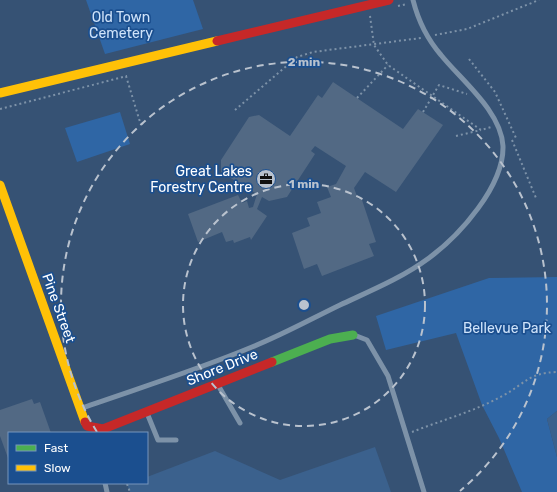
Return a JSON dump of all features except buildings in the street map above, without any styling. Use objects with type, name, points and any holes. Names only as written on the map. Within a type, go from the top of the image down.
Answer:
[{"type":"street","points":[[0,93],[389,0]]},
{"type":"street","name":"Pine Street","points":[[0,185],[88,429],[103,429]]},
{"type":"street","name":"Shore Drive","points":[[103,429],[330,339],[353,335]]},
{"type":"lane","points":[[81,409],[253,347],[401,276],[429,258],[452,239],[484,200],[492,186],[502,160],[503,144],[497,125],[481,99],[440,54],[428,37],[413,0]]},
{"type":"lane","points":[[353,335],[367,340],[384,368],[424,492]]},
{"type":"lane","points":[[217,384],[240,423]]},
{"type":"lane","points":[[146,412],[158,440],[176,440]]},
{"type":"path","points":[[235,110],[298,57],[313,52],[428,37],[467,29],[539,0]]},
{"type":"path","points":[[370,13],[374,45],[388,65],[481,130]]},
{"type":"path","points":[[469,59],[486,79],[502,102],[516,138]]},
{"type":"path","points":[[357,98],[388,65]]},
{"type":"path","points":[[126,76],[140,122],[144,125]]},
{"type":"path","points":[[486,79],[490,77]]},
{"type":"path","points":[[423,112],[439,85],[481,99]]},
{"type":"path","points":[[456,136],[497,125]]},
{"type":"path","points":[[512,140],[536,198]]},
{"type":"path","points":[[406,434],[505,395],[527,379],[544,373],[557,372]]},
{"type":"path","points":[[127,484],[130,492]]},
{"type":"green space","name":"Old Town Cemetery","points":[[86,0],[193,0],[203,29],[105,54]]},
{"type":"green space","points":[[120,112],[130,144],[77,162],[65,128]]},
{"type":"green space","name":"Bellevue Park","points":[[557,277],[557,411],[547,419],[557,457],[557,492],[522,492],[499,438],[482,405],[456,333],[386,350],[376,316],[489,278]]},
{"type":"shaded area","points":[[557,411],[557,457],[547,419]]},
{"type":"shaded area","points":[[375,447],[391,492],[130,492],[127,484],[148,484],[148,477],[215,451],[280,480]]},
{"type":"traffic: fast","points":[[272,362],[330,339],[353,335]]},
{"type":"traffic: slow","points":[[0,93],[217,41]]},
{"type":"traffic: slow","points":[[0,185],[85,422]]},
{"type":"traffic: jam","points":[[217,41],[389,0]]},
{"type":"traffic: jam","points":[[85,422],[87,426],[103,429],[272,362]]},
{"type":"place","name":"Great Lakes Forestry Centre","points":[[266,179]]}]
